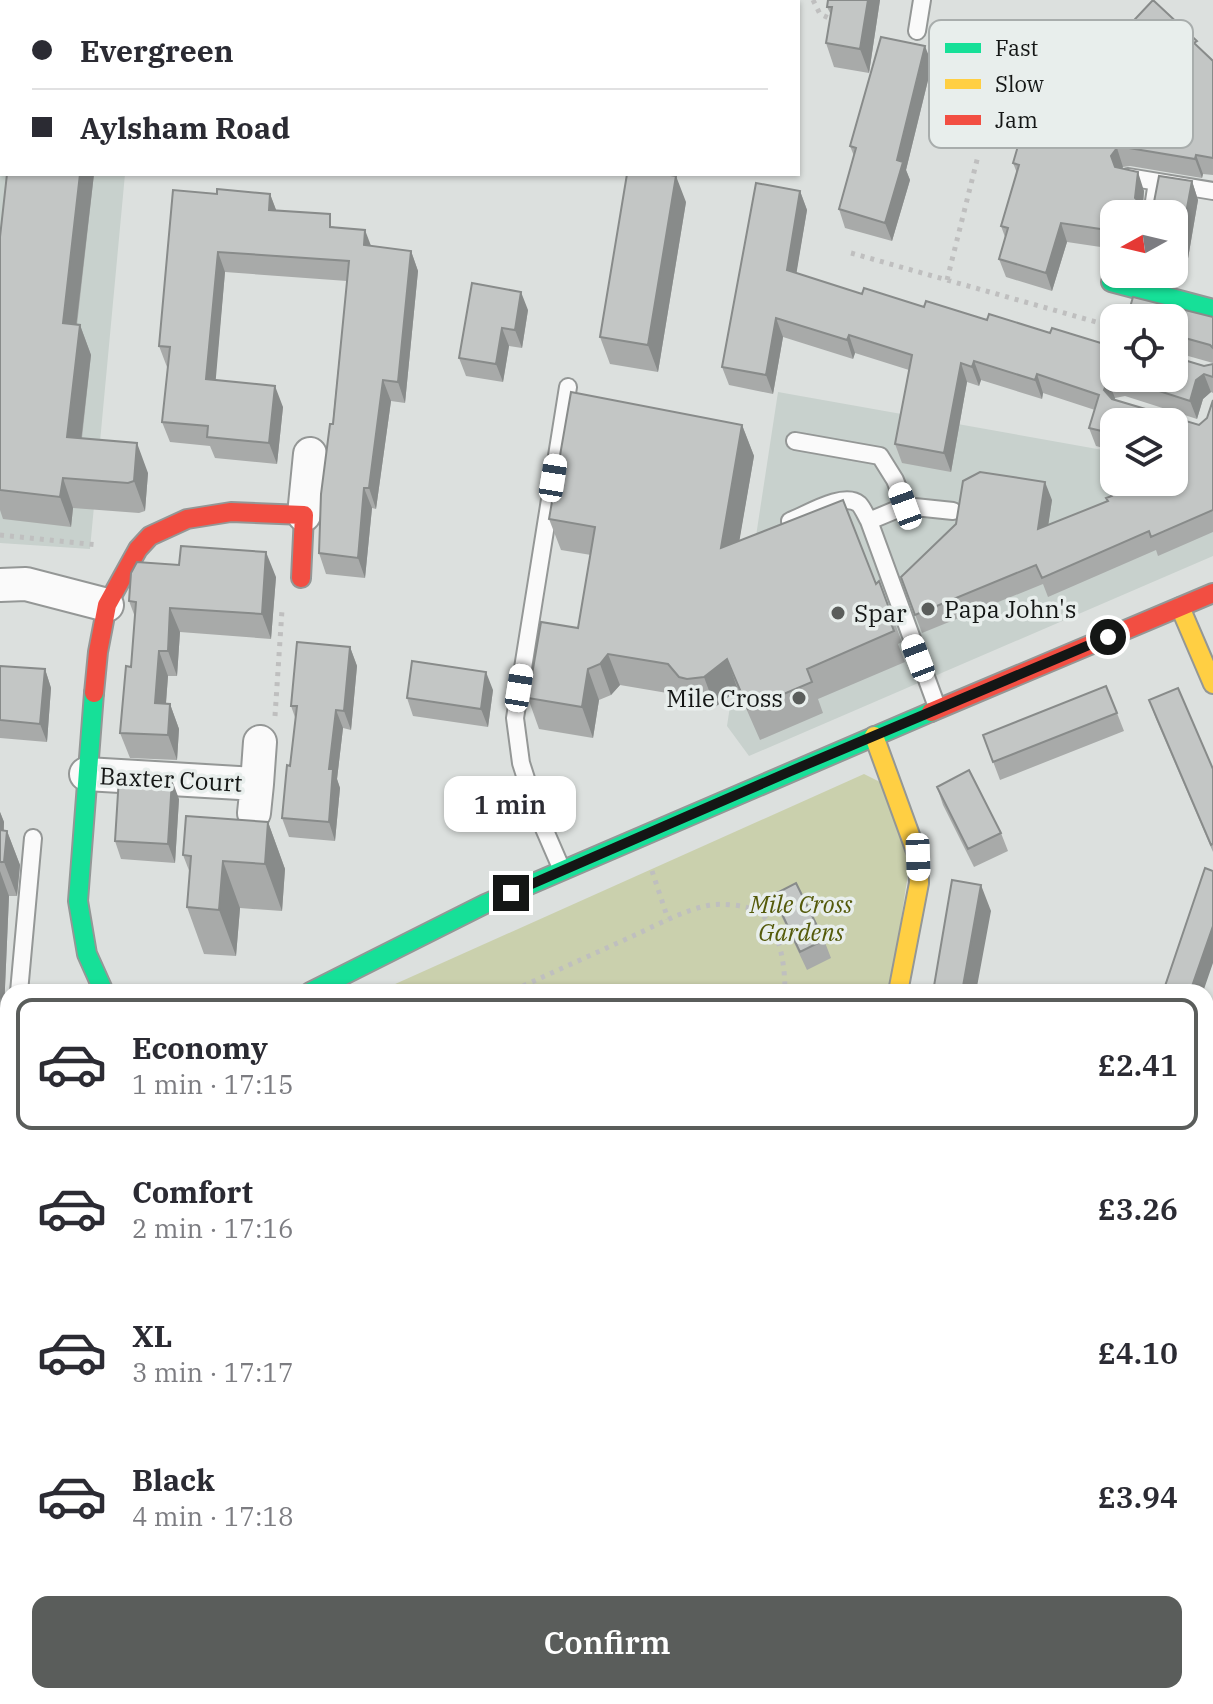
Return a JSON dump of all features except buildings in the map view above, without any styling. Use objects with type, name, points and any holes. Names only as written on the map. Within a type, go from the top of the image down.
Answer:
[{"type":"street","points":[[1157,288],[1213,309]]},
{"type":"street","points":[[301,578],[310,454]]},
{"type":"street","name":"Baxter Court","points":[[100,984],[87,954],[78,901],[86,774],[98,652],[107,605],[138,549],[150,536],[187,519],[231,512],[304,515]]},
{"type":"street","points":[[0,585],[26,584],[107,605]]},
{"type":"street","points":[[333,984],[485,904],[638,836],[1213,593]]},
{"type":"street","points":[[1180,607],[1213,684]]},
{"type":"street","points":[[874,736],[918,857],[919,883],[900,984]]},
{"type":"street","name":"Baxter Court","points":[[86,774],[256,798],[260,742]]},
{"type":"lane","points":[[917,31],[922,0]]},
{"type":"lane","points":[[1128,177],[1213,191]]},
{"type":"lane","points":[[1154,200],[1157,182]]},
{"type":"lane","points":[[563,871],[536,810],[525,775],[515,718],[568,387]]},
{"type":"lane","points":[[795,441],[880,456],[895,480],[905,506]]},
{"type":"lane","points":[[779,526],[837,500],[849,499],[859,504],[869,521],[937,709]]},
{"type":"lane","points":[[869,521],[905,506],[953,511]]},
{"type":"lane","points":[[20,984],[33,838]]},
{"type":"path","points":[[813,0],[820,14],[834,20]]},
{"type":"path","points":[[833,28],[836,10]]},
{"type":"path","points":[[947,280],[978,156]]},
{"type":"path","points":[[851,253],[1100,323]]},
{"type":"path","points":[[0,535],[138,549]]},
{"type":"path","points":[[260,742],[273,740],[284,583],[301,578]]},
{"type":"path","points":[[638,836],[668,919]]},
{"type":"path","points":[[527,984],[668,919],[711,905],[737,906],[758,913],[771,928],[780,950],[785,984]]},
{"type":"shaded area","points":[[0,176],[125,176],[90,549],[0,543]]},
{"type":"shaded area","points":[[778,392],[1100,450],[1100,496],[1188,496],[1188,472],[1213,454],[1213,556],[749,756],[727,726]]},
{"type":"green space","name":"Mile Cross Gardens","points":[[864,774],[880,782],[911,854],[891,984],[395,984]]},
{"type":"traffic: fast","points":[[1134,288],[1213,309]]},
{"type":"traffic: fast","points":[[94,693],[78,901],[87,954],[100,984]]},
{"type":"traffic: fast","points":[[326,984],[485,904],[931,712]]},
{"type":"traffic: slow","points":[[1180,607],[1213,684]]},
{"type":"traffic: slow","points":[[874,736],[918,857],[919,883],[900,984]]},
{"type":"traffic: jam","points":[[94,693],[107,605],[138,549],[150,536],[187,519],[231,512],[304,515],[301,578]]},
{"type":"traffic: jam","points":[[931,712],[1213,593]]},
{"type":"place","name":"Papa John's","points":[[928,609]]},
{"type":"place","name":"Spar","points":[[838,613]]},
{"type":"place","name":"Mile Cross","points":[[799,698]]},
{"type":"route","points":[[511,893],[1108,637]]}]
